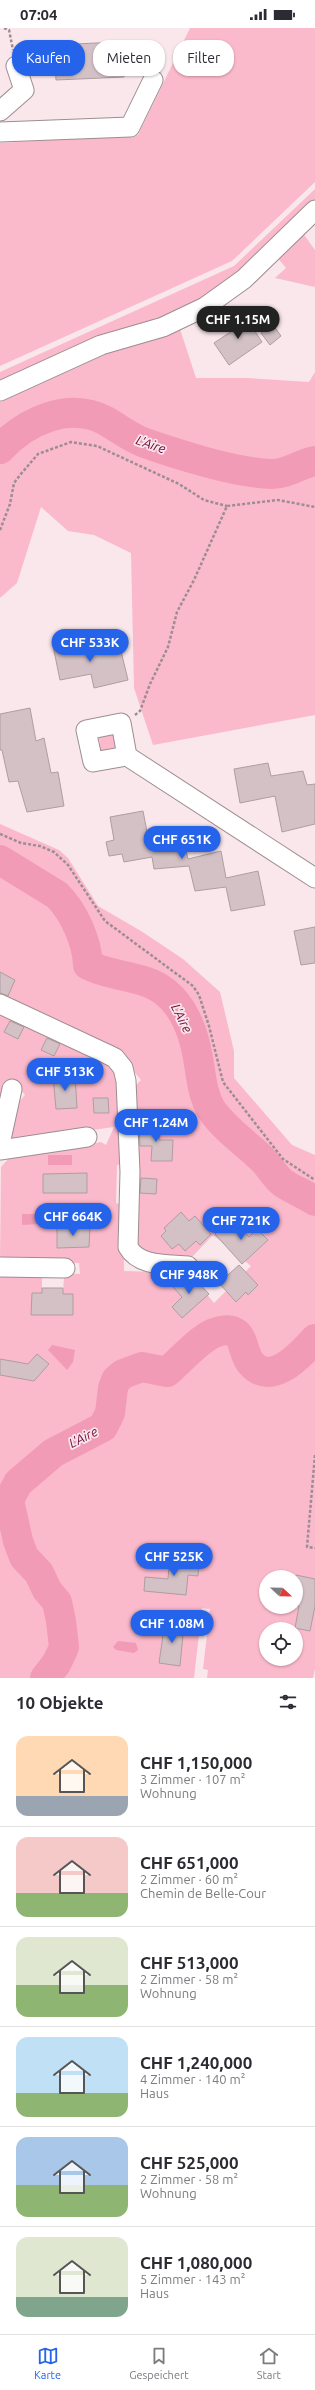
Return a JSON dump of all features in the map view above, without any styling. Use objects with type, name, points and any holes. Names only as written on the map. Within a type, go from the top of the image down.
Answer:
[{"type":"street","points":[[0,111],[24,90],[19,76]]},
{"type":"street","points":[[0,132],[130,127],[153,80]]},
{"type":"street","points":[[0,391],[101,345],[163,327],[205,307],[244,279],[315,210]]},
{"type":"street","points":[[127,756],[121,723],[86,730],[93,762],[127,756],[314,877]]},
{"type":"street","points":[[0,1004],[115,1058],[122,1068],[128,1106],[130,1165],[128,1247],[137,1258],[153,1263],[188,1266]]},
{"type":"street","points":[[0,1144],[12,1089]]},
{"type":"street","points":[[0,1150],[87,1137]]},
{"type":"street","points":[[0,1266],[65,1268]]},
{"type":"path","points":[[4,28],[9,30],[12,45]]},
{"type":"path","points":[[0,530],[10,504],[14,483],[20,475],[38,454],[71,442],[97,446],[172,481],[204,500],[227,506],[278,500],[315,507]]},
{"type":"path","points":[[121,723],[140,711],[150,684],[168,647],[176,612],[194,580],[227,506]]},
{"type":"path","points":[[0,834],[21,843],[40,846],[54,852],[68,865],[105,921],[193,986],[199,995],[210,1026],[223,1082],[283,1159],[315,1180]]},
{"type":"path","points":[[315,1455],[307,1547],[315,1548]]},
{"type":"shaded area","points":[[190,28],[315,28],[315,182],[232,261],[0,366],[0,143],[138,135],[173,63],[173,76],[234,76],[234,40],[184,40]]},
{"type":"shaded area","points":[[315,189],[315,205],[237,275],[206,299],[0,383],[0,372],[234,266]]},
{"type":"shaded area","points":[[302,232],[315,250],[315,287],[275,278],[286,268],[277,257]]},
{"type":"shaded area","points":[[180,329],[196,378],[247,378],[309,382],[315,372],[315,715],[153,745],[134,688],[131,553],[94,535],[68,531],[41,507],[17,583],[0,598],[0,402],[108,352]]},
{"type":"shaded area","points":[[114,734],[117,750],[101,752],[99,737]]},
{"type":"shaded area","points":[[0,824],[59,850],[68,858],[98,906],[141,931],[183,959],[220,992],[234,1051],[234,1078],[292,1145],[315,1155],[315,1669],[313,1678],[207,1678],[208,1670],[203,1669],[210,1609],[202,1608],[194,1678],[0,1678],[0,1272],[42,1274],[42,1288],[63,1293],[64,1277],[66,1273],[80,1274],[79,1263],[0,1262],[1,1167],[9,1158],[101,1142],[106,1145],[114,1127],[14,1141],[9,1134],[15,1106],[25,1095],[17,1085],[0,1130],[0,1013],[114,1065],[122,1102],[126,1164],[117,1165],[116,1203],[123,1205],[124,1271],[189,1273],[214,1303],[251,1266],[213,1235],[192,1257],[145,1255],[133,1244],[132,1089],[141,1080],[118,1052],[0,997]]},
{"type":"shaded area","points":[[48,1155],[72,1155],[72,1165],[48,1165]]},
{"type":"shaded area","points":[[22,1214],[40,1214],[40,1224],[22,1225]]},
{"type":"shaded area","points":[[52,1345],[75,1350],[73,1362],[67,1370],[48,1350]]},
{"type":"shaded area","points":[[118,1641],[136,1643],[138,1650],[134,1653],[116,1650],[113,1647]]},
{"type":"building","points":[[93,43],[93,76],[124,77],[56,80],[56,76],[85,76],[85,44]]},
{"type":"building","points":[[242,312],[262,342],[229,365],[214,343],[232,331],[227,323]]},
{"type":"building","points":[[273,325],[281,336],[270,345],[261,333]]},
{"type":"building","points":[[85,639],[88,653],[120,647],[128,680],[94,688],[91,674],[60,680],[53,646]]},
{"type":"building","points":[[30,708],[36,741],[44,738],[51,773],[58,772],[64,806],[27,812],[18,781],[9,782],[2,750],[0,750],[0,714]]},
{"type":"building","points":[[268,763],[271,776],[303,771],[307,785],[315,784],[315,824],[282,832],[275,796],[240,803],[234,769]]},
{"type":"building","points":[[143,811],[148,837],[181,829],[188,859],[221,851],[226,878],[258,871],[265,905],[231,911],[226,887],[195,891],[189,866],[154,869],[152,857],[124,862],[122,854],[109,856],[106,842],[114,840],[110,817]]},
{"type":"building","points":[[315,927],[315,963],[301,965],[294,931]]},
{"type":"building","points":[[0,972],[15,980],[8,996],[0,993]]},
{"type":"building","points":[[10,1021],[24,1027],[18,1039],[4,1032]]},
{"type":"building","points":[[47,1038],[60,1044],[54,1056],[41,1050]]},
{"type":"building","points":[[75,1074],[77,1108],[56,1109],[53,1076]]},
{"type":"building","points":[[93,1098],[108,1098],[109,1113],[94,1113]]},
{"type":"building","points":[[139,1125],[160,1126],[159,1140],[173,1140],[172,1161],[151,1161],[152,1146],[140,1146]]},
{"type":"building","points":[[87,1173],[87,1193],[43,1193],[43,1174]]},
{"type":"building","points":[[141,1178],[157,1179],[156,1194],[140,1193]]},
{"type":"building","points":[[181,1212],[189,1221],[195,1216],[211,1234],[200,1245],[196,1241],[185,1251],[179,1244],[172,1249],[161,1236],[166,1231],[164,1228]]},
{"type":"building","points":[[232,1219],[249,1237],[257,1229],[268,1240],[242,1264],[215,1234]]},
{"type":"building","points":[[57,1226],[90,1227],[89,1247],[57,1248]]},
{"type":"building","points":[[239,1265],[258,1285],[248,1295],[246,1292],[236,1302],[219,1283]]},
{"type":"building","points":[[192,1276],[209,1294],[182,1318],[172,1307],[182,1297],[173,1287],[185,1277]]},
{"type":"building","points":[[42,1288],[63,1288],[63,1294],[73,1294],[73,1315],[31,1315],[32,1293],[42,1293]]},
{"type":"building","points":[[37,1354],[49,1364],[34,1381],[0,1375],[0,1359],[28,1364]]},
{"type":"building","points":[[170,1556],[199,1558],[198,1576],[188,1575],[186,1595],[144,1591],[145,1577],[168,1579]]},
{"type":"building","points":[[303,1576],[315,1579],[315,1606],[310,1631],[303,1630],[303,1622],[296,1622],[298,1614],[303,1614]]},
{"type":"building","points":[[165,1622],[184,1624],[180,1666],[159,1663]]},
{"type":"waterway","name":"L'Aire","points":[[0,449],[22,430],[35,423],[49,417],[77,413],[92,415],[106,421],[130,436],[145,443],[174,453],[225,467],[258,473],[278,474],[315,461]]},
{"type":"waterway","name":"L'Aire","points":[[0,860],[57,895],[63,902],[74,918],[82,937],[88,965],[97,969],[137,979],[157,986],[177,1004],[190,1028],[195,1045],[203,1089],[211,1109],[222,1123],[263,1160],[280,1181],[315,1201]]},
{"type":"waterway","name":"L'Aire","points":[[45,1678],[56,1664],[64,1647],[61,1621],[57,1602],[47,1590],[39,1573],[24,1557],[18,1541],[9,1500],[18,1483],[53,1453],[103,1427],[110,1413],[113,1388],[116,1380],[123,1374],[142,1367],[167,1372],[202,1340],[214,1333],[224,1330],[237,1333],[250,1362],[258,1369],[267,1372],[276,1371],[294,1360],[315,1339]]}]
